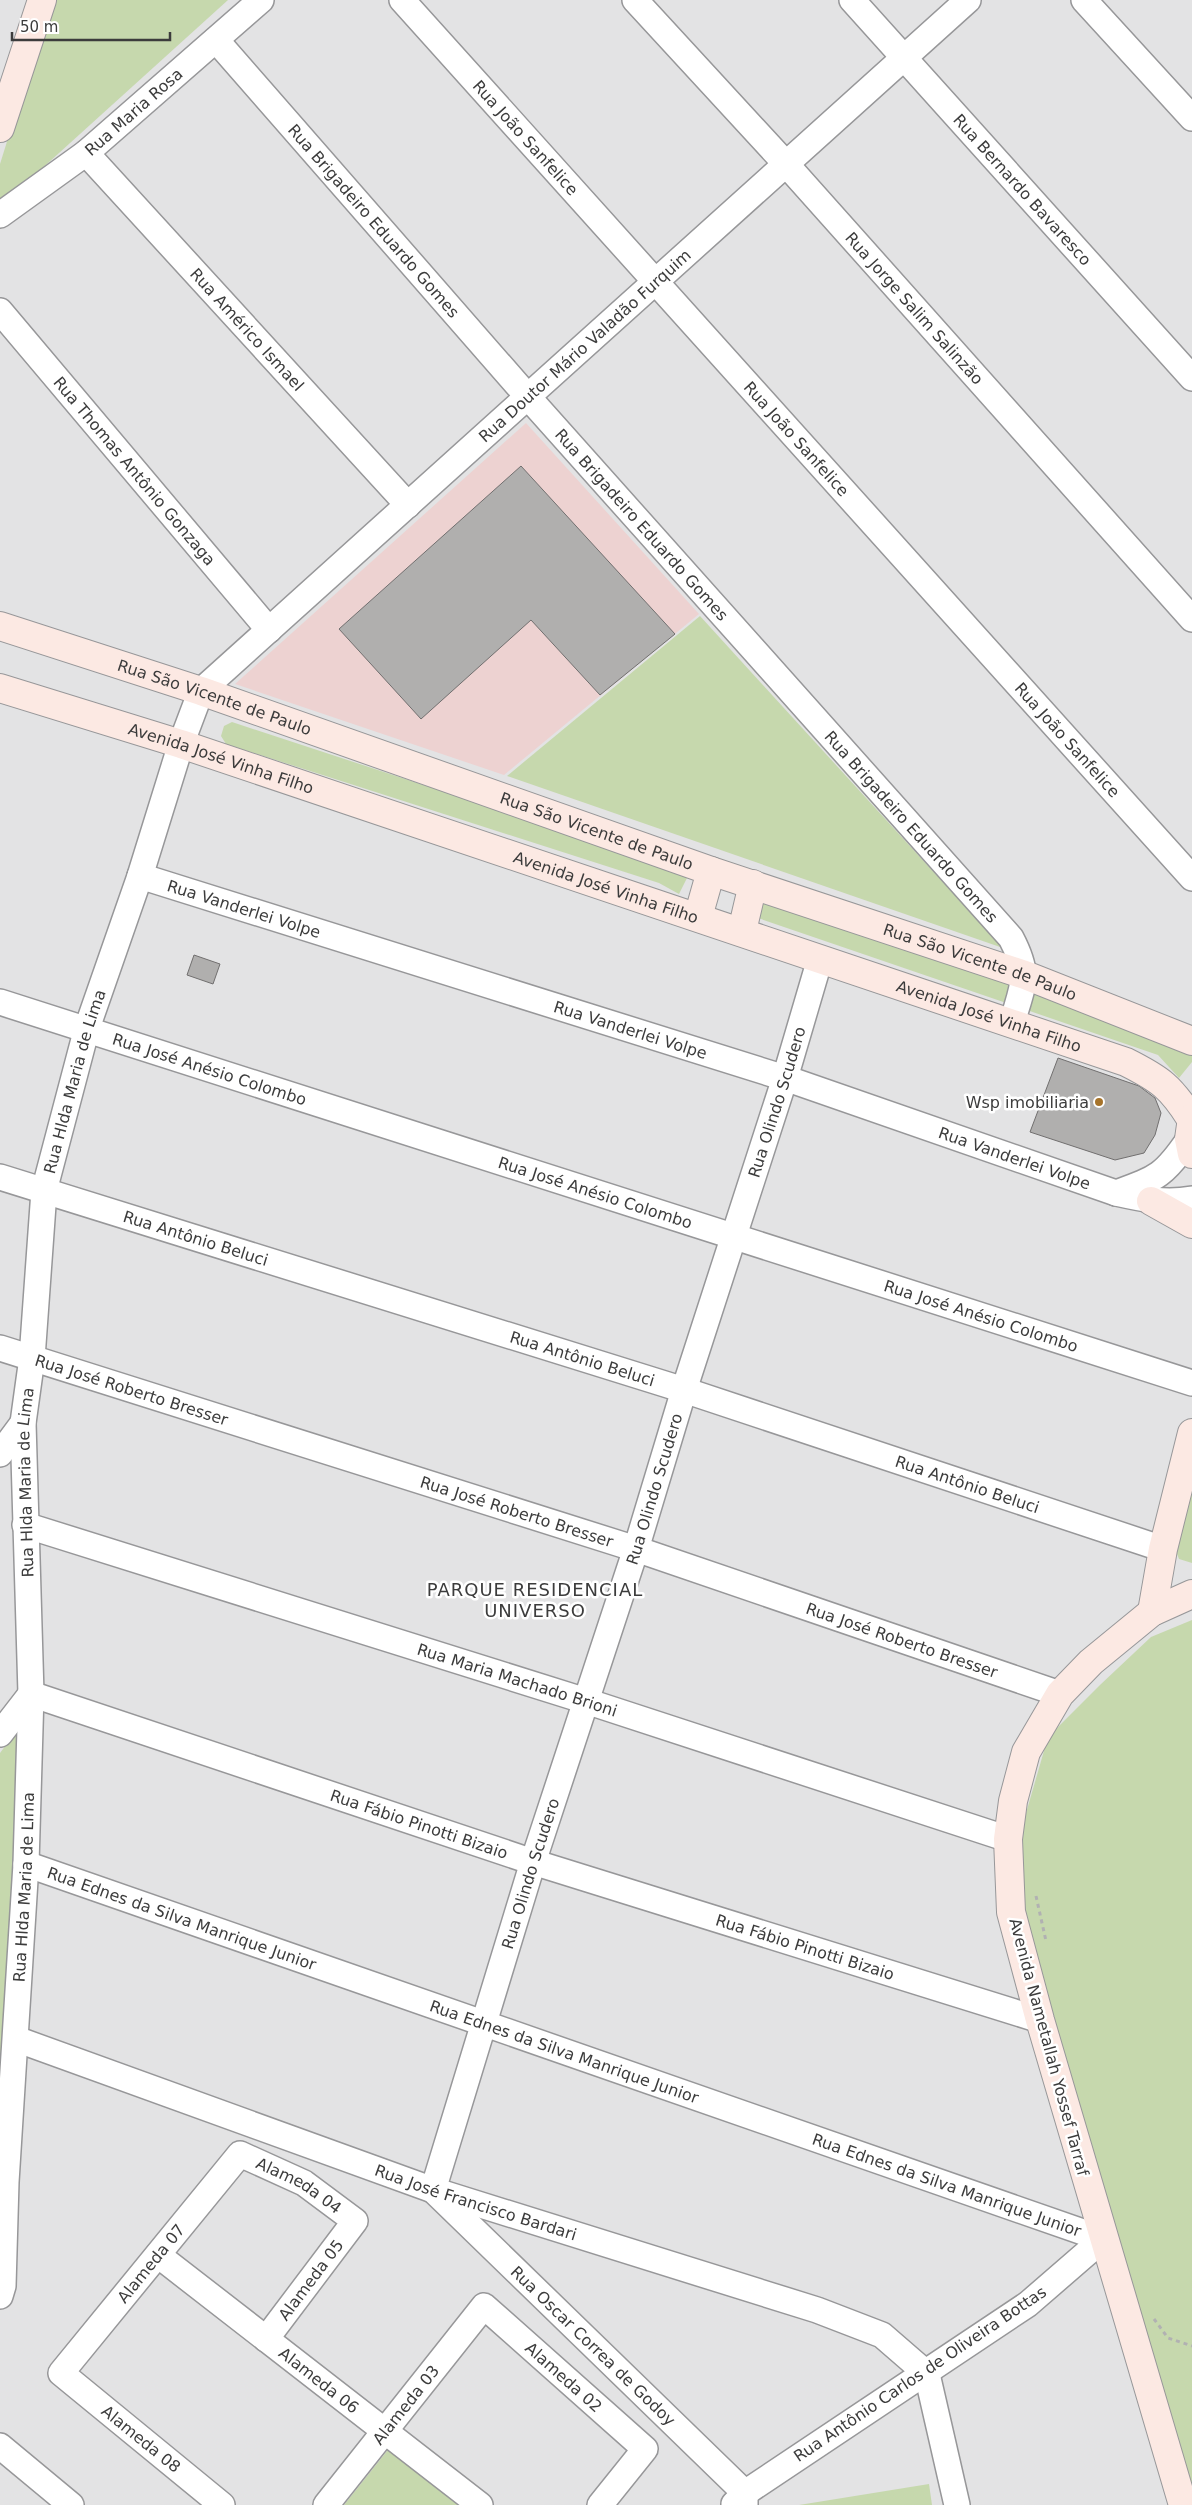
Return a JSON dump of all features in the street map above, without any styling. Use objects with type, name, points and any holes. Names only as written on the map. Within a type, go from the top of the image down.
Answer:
[{"type":"street","points":[[0,128],[42,0]]},
{"type":"street","name":"Rua Maria Rosa","points":[[0,215],[86,153],[261,0]]},
{"type":"street","name":"Rua João Sanfelice","points":[[402,0],[1192,878]]},
{"type":"street","name":"Rua Jorge Salim Salinzão","points":[[635,0],[786,164],[1192,619]]},
{"type":"street","name":"Rua Bernardo Bavaresco","points":[[852,0],[1192,378]]},
{"type":"street","name":"Rua Doutor Mário Valadão Furquim","points":[[201,691],[968,0]]},
{"type":"street","points":[[1084,0],[1192,118]]},
{"type":"street","name":"Rua Brigadeiro Eduardo Gomes","points":[[216,40],[528,397],[1011,938],[1020,955],[1025,975]]},
{"type":"street","name":"Rua Américo Ismael","points":[[86,153],[408,505]]},
{"type":"street","name":"Rua Thomas Antônio Gonzaga","points":[[0,312],[269,630]]},
{"type":"street","name":"Rua São Vicente de Paulo","points":[[0,626],[201,691],[711,871],[1025,975],[1192,1041]]},
{"type":"street","name":"Avenida José Vinha Filho","points":[[3,691],[180,744],[742,931],[1126,1062],[1155,1076],[1177,1098],[1191,1133]]},
{"type":"street","name":"Rua Hlda Maria de Lima","points":[[0,2296],[3,2286],[6,2182],[26,1864],[31,1694],[23,1423],[32,1358],[44,1191],[87,1028],[140,876],[180,744],[201,691]]},
{"type":"street","points":[[698,917],[711,871]]},
{"type":"street","name":"Rua Vanderlei Volpe","points":[[140,876],[785,1078],[1116,1193],[1151,1201],[1174,1202],[1192,1199]]},
{"type":"street","points":[[742,931],[753,884]]},
{"type":"street","name":"Rua Olindo Scudero","points":[[433,2190],[533,1862],[636,1549],[684,1390],[785,1078],[820,959]]},
{"type":"street","points":[[1012,1023],[1025,975]]},
{"type":"street","name":"Rua José Anésio Colombo","points":[[0,1002],[87,1028],[1192,1383]]},
{"type":"street","points":[[1116,1193],[1154,1179],[1172,1164],[1191,1133]]},
{"type":"street","name":"Rua Antônio Beluci","points":[[0,1177],[684,1390],[1163,1549]]},
{"type":"street","points":[[1151,1201],[1192,1224]]},
{"type":"street","name":"Rua José Roberto Bresser","points":[[0,1348],[636,1549],[1060,1694]]},
{"type":"street","points":[[0,1454],[23,1423]]},
{"type":"street","points":[[1152,1612],[1163,1549],[1192,1433]]},
{"type":"street","name":"Rua Maria Machado Brioni","points":[[25,1525],[586,1701],[1008,1839]]},
{"type":"street","name":"Avenida Nametallah Yossef Tarraf","points":[[1183,2505],[1103,2239],[1040,2020],[1012,1912],[1008,1839],[1013,1801],[1026,1752],[1060,1694],[1091,1662],[1152,1612],[1192,1594]]},
{"type":"street","points":[[0,1734],[31,1694]]},
{"type":"street","name":"Rua Fábio Pinotti Bizaio","points":[[31,1694],[533,1862],[1040,2020]]},
{"type":"street","name":"Rua Ednes da Silva Manrique Junior","points":[[26,1864],[1103,2239]]},
{"type":"street","name":"Rua José Francisco Bardari","points":[[16,2039],[433,2190],[817,2310],[882,2335],[927,2374]]},
{"type":"street","name":"Alameda 04","points":[[240,2154],[304,2183],[355,2221]]},
{"type":"street","name":"Alameda 07","points":[[61,2373],[240,2154]]},
{"type":"street","name":"Rua Oscar Correa de Godoy","points":[[433,2190],[741,2501]]},
{"type":"street","name":"Alameda 05","points":[[266,2339],[355,2221]]},
{"type":"street","name":"Rua Antônio Carlos de Oliveira Bottas","points":[[741,2501],[1028,2304],[1103,2239]]},
{"type":"street","name":"Alameda 06","points":[[158,2255],[480,2505]]},
{"type":"street","name":"Alameda 03","points":[[326,2505],[484,2306]]},
{"type":"street","name":"Alameda 02","points":[[484,2306],[645,2449],[600,2505]]},
{"type":"street","name":"Alameda 08","points":[[61,2373],[222,2505]]},
{"type":"street","points":[[927,2374],[956,2505]]},
{"type":"street","points":[[0,2446],[72,2505]]},
{"type":"path","points":[[1035,1891],[1047,1945]]},
{"type":"path","points":[[1149,2312],[1168,2338],[1192,2346]]},
{"type":"shaded area","points":[[526,423],[699,614],[675,634],[618,574],[547,637],[600,695],[660,646],[504,775],[235,684]]},
{"type":"green space","points":[[51,0],[228,0],[6,201],[0,203],[0,164]]},
{"type":"green space","points":[[700,616],[1003,948],[507,776]]},
{"type":"green space","points":[[232,722],[682,870],[688,876],[679,894],[659,883],[226,744],[221,736],[224,726]]},
{"type":"green space","points":[[761,897],[1192,1049],[1192,1062],[1179,1078],[1158,1055],[755,917]]},
{"type":"green space","points":[[1192,1471],[1192,1563],[1179,1559],[1174,1546]]},
{"type":"green space","points":[[1192,1620],[1192,2493],[1019,1910],[1024,1820],[1048,1737],[1151,1637]]},
{"type":"green space","points":[[18,1729],[16,1823],[0,2135],[0,1753]]},
{"type":"green space","points":[[391,2446],[467,2505],[344,2505]]},
{"type":"green space","points":[[929,2484],[932,2505],[799,2505]]},
{"type":"building","points":[[521,466],[675,634],[600,695],[531,620],[421,719],[339,629]]},
{"type":"building","points":[[194,955],[220,964],[213,984],[187,975]]},
{"type":"building","name":"Wsp imobiliaria","points":[[1058,1058],[1139,1086],[1155,1098],[1161,1113],[1155,1135],[1144,1153],[1115,1160],[1030,1132]]},
{"type":"place","name":"Wsp imobiliaria","points":[[1099,1102]]},
{"type":"district","name":"PARQUE RESIDENCIAL UNIVERSO","points":[[535,1599]]}]
